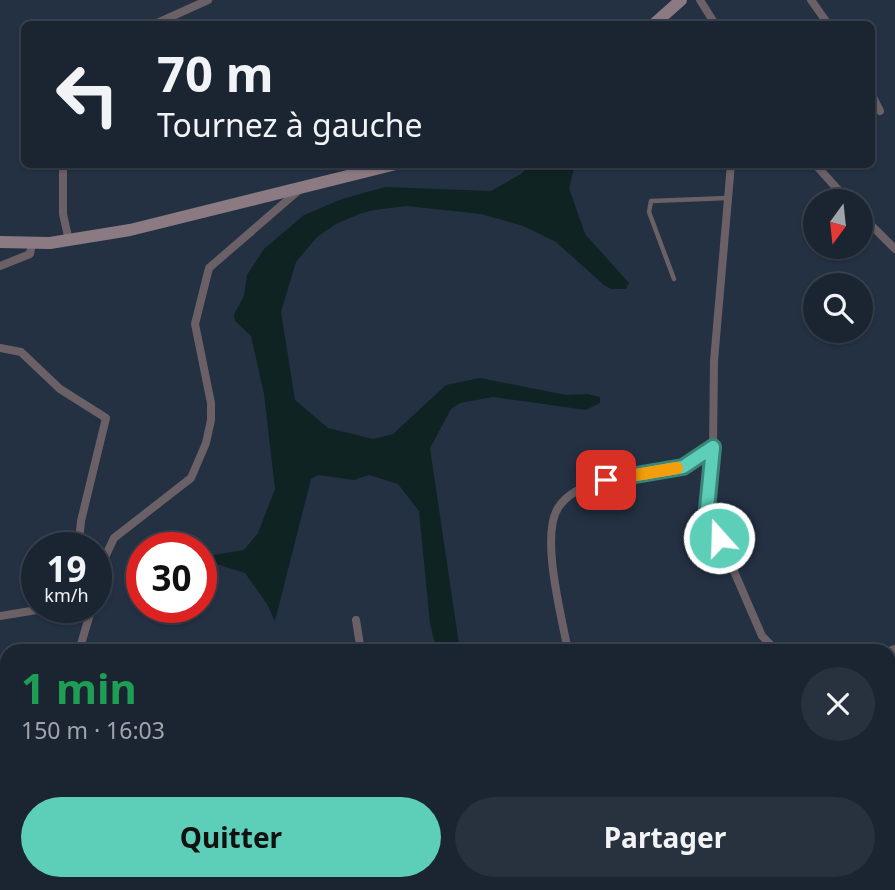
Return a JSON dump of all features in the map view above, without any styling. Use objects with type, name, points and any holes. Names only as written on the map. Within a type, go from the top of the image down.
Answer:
[{"type":"street","points":[[162,21],[208,0]]},
{"type":"street","points":[[657,21],[681,0]]},
{"type":"street","points":[[700,0],[713,21]]},
{"type":"street","points":[[811,0],[826,21]]},
{"type":"street","points":[[875,101],[880,111]]},
{"type":"street","points":[[63,168],[63,214],[69,241]]},
{"type":"street","points":[[0,242],[69,241],[161,223],[379,168]]},
{"type":"street","points":[[731,168],[714,361],[713,447],[707,509],[762,636],[770,644]]},
{"type":"street","points":[[819,168],[837,189]]},
{"type":"street","points":[[112,542],[191,478],[206,443],[211,420],[211,403],[195,324],[209,268],[303,186]]},
{"type":"street","points":[[873,227],[895,249]]},
{"type":"street","points":[[0,266],[30,254],[32,243]]},
{"type":"street","points":[[0,348],[21,352],[61,388],[106,418],[80,532]]},
{"type":"street","points":[[567,644],[551,550],[552,525],[556,510],[569,495],[586,487],[606,480],[683,467],[713,447]]},
{"type":"street","points":[[0,616],[21,613]]},
{"type":"street","points":[[356,620],[360,644]]},
{"type":"street","points":[[81,644],[87,623]]},
{"type":"lane","points":[[674,279],[649,212],[651,201],[728,198]]},
{"type":"shaded area","points":[[526,168],[574,168],[569,188],[585,234],[629,283],[626,289],[611,289],[604,285],[556,242],[523,226],[481,214],[407,206],[359,214],[336,224],[317,237],[296,262],[281,312],[295,400],[328,428],[373,439],[393,434],[446,385],[480,378],[566,395],[588,394],[600,397],[600,403],[586,410],[493,397],[460,403],[451,409],[430,448],[459,644],[435,644],[430,624],[419,511],[398,484],[369,475],[354,480],[318,475],[311,479],[275,621],[267,604],[245,573],[217,564],[217,554],[244,550],[258,533],[275,489],[264,394],[251,336],[235,321],[234,314],[244,296],[247,275],[264,249],[304,215],[342,199],[385,187],[491,191]]},
{"type":"slow traffic","points":[[636,475],[677,468]]},
{"type":"route","points":[[606,480],[683,467],[713,447],[707,509],[719,538]]}]
